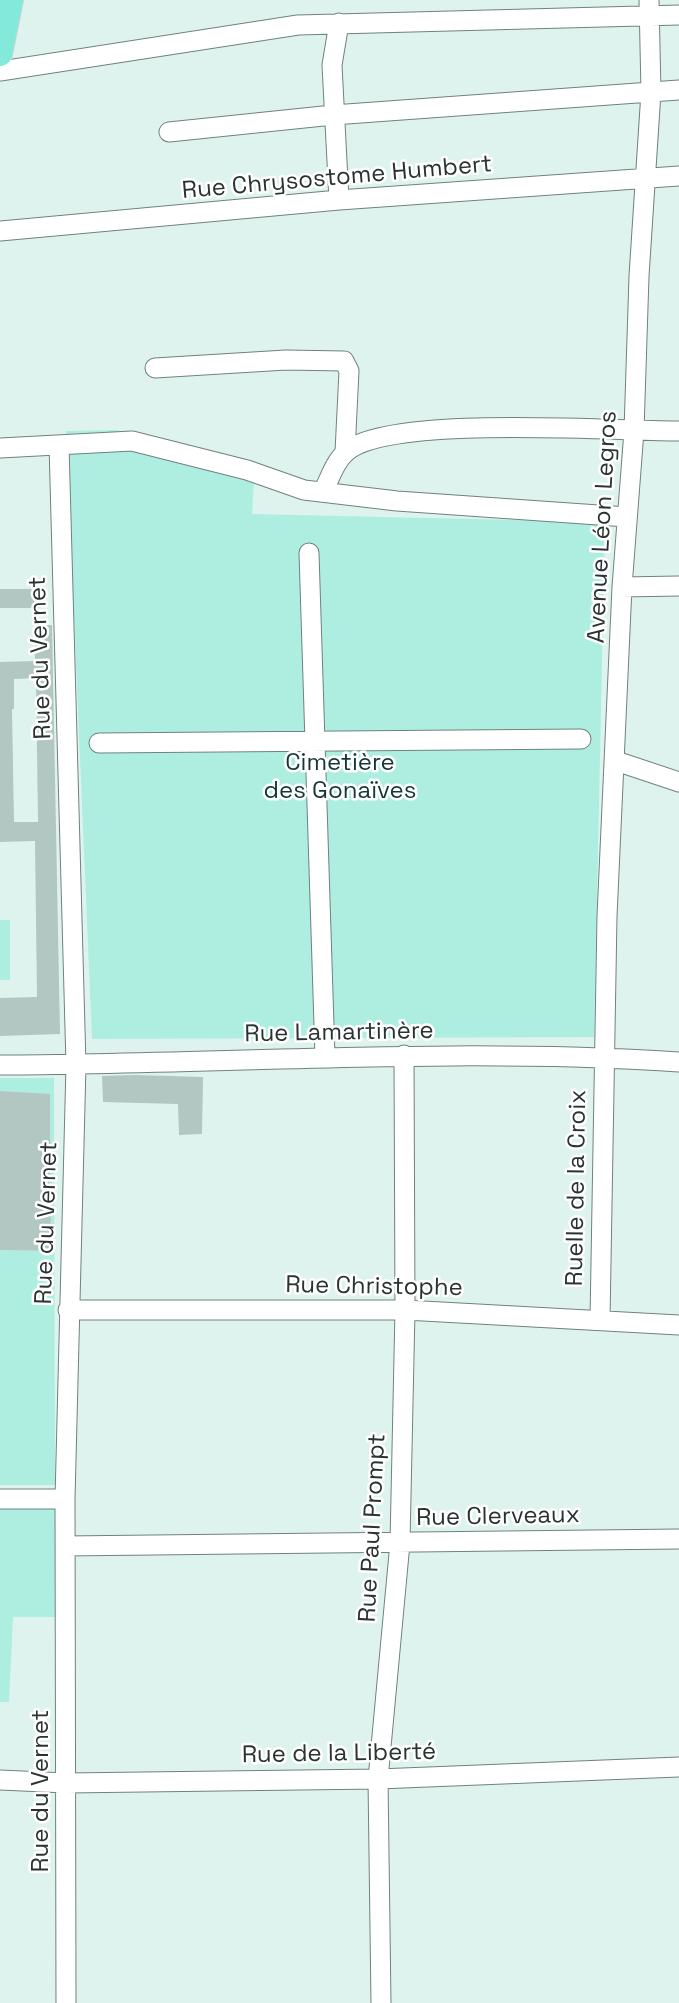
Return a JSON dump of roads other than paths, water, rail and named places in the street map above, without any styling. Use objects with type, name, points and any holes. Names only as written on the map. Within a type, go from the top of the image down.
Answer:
[{"type":"main road","points":[[0,52],[11,0]]},
{"type":"street","points":[[0,71],[298,25],[649,8],[679,15]]},
{"type":"street","name":"Avenue Léon Legros","points":[[603,1057],[622,587],[634,431],[651,92],[649,8]]},
{"type":"street","points":[[339,23],[332,65],[339,200]]},
{"type":"street","points":[[169,132],[333,115],[679,90]]},
{"type":"street","name":"Rue Chrysostome Humbert","points":[[0,231],[339,200],[679,176]]},
{"type":"street","points":[[155,368],[286,360],[344,361],[349,381],[345,452],[323,492]]},
{"type":"street","points":[[345,452],[370,438],[442,429],[679,431]]},
{"type":"street","points":[[0,448],[132,441],[247,470],[304,490],[397,501],[627,517]]},
{"type":"street","name":"Rue du Vernet","points":[[60,445],[76,1065],[65,1499],[66,2003]]},
{"type":"street","points":[[309,553],[325,1057]]},
{"type":"street","points":[[622,587],[679,586]]},
{"type":"street","points":[[99,743],[580,739]]},
{"type":"street","points":[[617,761],[679,782]]},
{"type":"street","name":"Rue Lamartinère","points":[[0,1065],[404,1055],[603,1057],[679,1062]]},
{"type":"street","name":"Rue Paul Prompt","points":[[381,2003],[378,1779],[400,1543],[405,1310],[404,1055]]},
{"type":"street","name":"Ruelle de la Croix","points":[[600,1320],[603,1057]]},
{"type":"street","name":"Rue Christophe","points":[[68,1310],[405,1310],[679,1325]]},
{"type":"street","points":[[0,1499],[65,1499]]},
{"type":"street","name":"Rue Clerveaux","points":[[65,1546],[679,1539]]},
{"type":"street","name":"Rue de la Liberté","points":[[0,1780],[66,1783],[378,1779],[679,1768]]},
{"type":"park label","name":"Cimetière des Gonaïves","points":[[340,777]]}]
